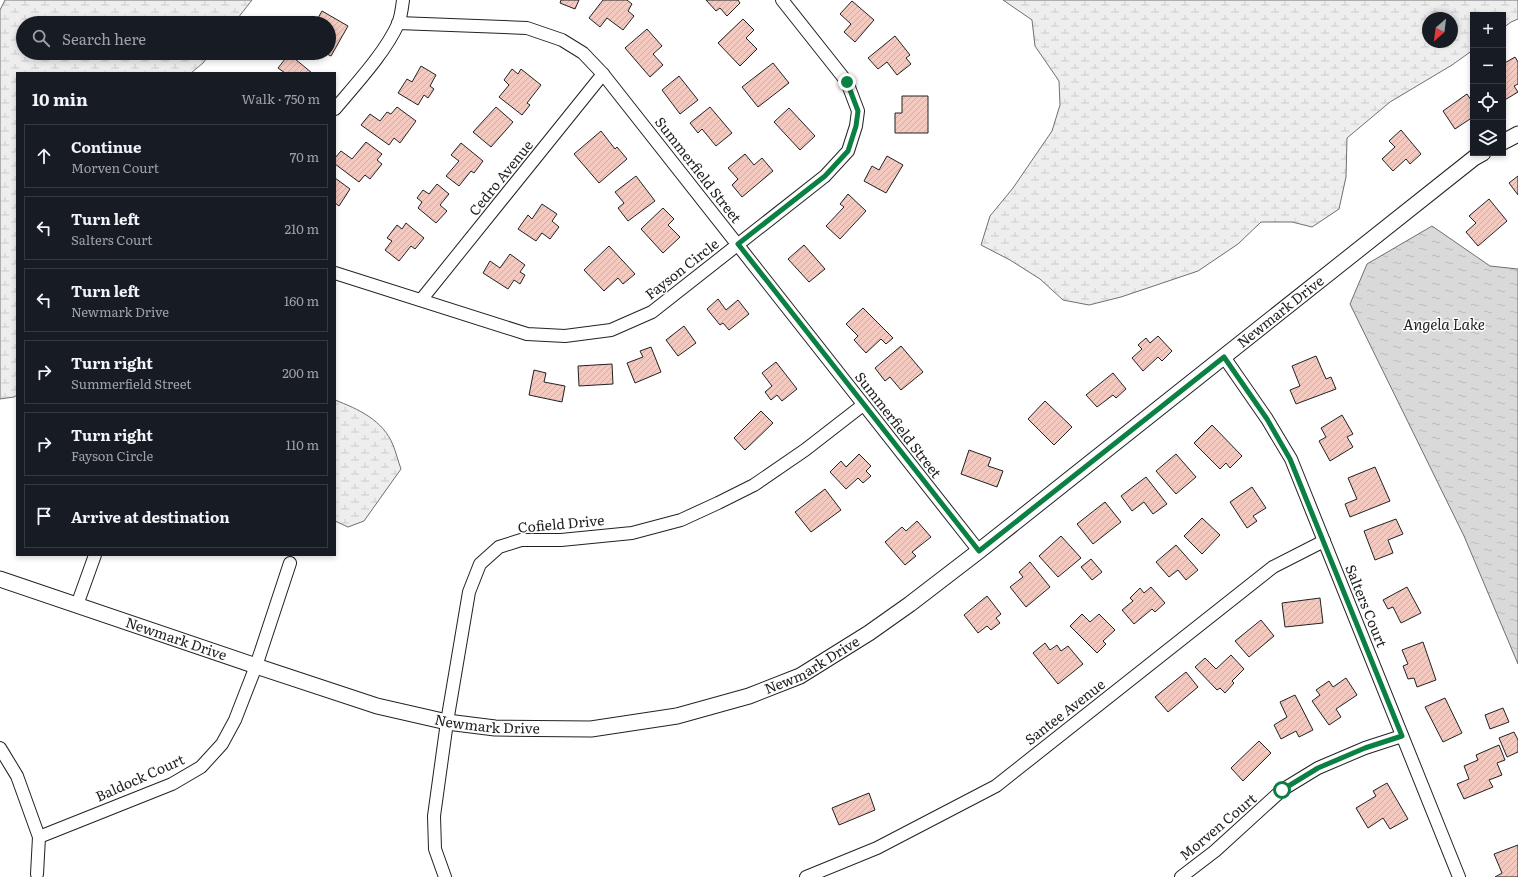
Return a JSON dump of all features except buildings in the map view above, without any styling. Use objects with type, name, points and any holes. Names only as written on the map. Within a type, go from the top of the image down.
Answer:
[{"type":"street","points":[[336,108],[373,63],[390,39],[398,23],[403,0]]},
{"type":"street","name":"Fayson Circle","points":[[336,273],[527,334],[565,336],[610,330],[652,312],[825,176],[848,151],[858,111],[847,82],[782,0]]},
{"type":"street","name":"Summerfield Street","points":[[398,23],[527,28],[562,40],[583,53],[603,74],[979,551]]},
{"type":"street","name":"Cedro Avenue","points":[[422,300],[603,74]]},
{"type":"street","points":[[1506,140],[1518,134]]},
{"type":"street","name":"Newmark Drive","points":[[0,579],[377,706],[447,722],[495,728],[591,729],[677,716],[749,696],[800,676],[856,641],[910,604],[1224,357],[1450,176],[1478,156]]},
{"type":"street","name":"Salters Court","points":[[1224,357],[1267,419],[1290,459],[1459,877]]},
{"type":"street","name":"Cofield Drive","points":[[445,877],[435,848],[434,816],[447,722],[469,592],[480,564],[499,547],[521,540],[561,540],[632,533],[681,520],[754,485],[804,450],[863,405]]},
{"type":"street","name":"Santee Avenue","points":[[806,877],[877,848],[996,786],[1273,567],[1324,541]]},
{"type":"street","points":[[77,605],[94,556]]},
{"type":"street","name":"Baldock Court","points":[[38,837],[172,784],[201,767],[222,744],[235,720],[256,666],[290,563]]},
{"type":"street","name":"Morven Court","points":[[1181,877],[1215,851],[1282,790],[1318,768],[1365,748],[1402,736]]},
{"type":"street","points":[[0,748],[16,776],[38,837],[37,874]]},
{"type":"green space","points":[[5,0],[252,0],[239,16],[16,16],[16,60],[205,60],[192,72],[16,72],[16,396],[0,399],[0,10]]},
{"type":"green space","points":[[1003,0],[1518,0],[1518,19],[1506,26],[1506,12],[1470,12],[1470,52],[1452,65],[1390,102],[1347,138],[1346,177],[1339,209],[1312,227],[1292,222],[1261,222],[1238,244],[1198,271],[1121,297],[1089,305],[1063,300],[1040,279],[1010,260],[981,245],[990,216],[1013,188],[1052,131],[1060,105],[1059,81],[1035,46],[1032,20]]},
{"type":"green space","points":[[336,400],[369,416],[383,429],[389,436],[401,469],[364,521],[348,527],[336,521]]},
{"type":"water","name":"Angela Lake","points":[[1432,226],[1490,266],[1518,269],[1518,664],[1464,536],[1350,304],[1367,264]]},
{"type":"route","points":[[847,82],[858,111],[856,126],[848,151],[825,176],[738,244],[979,551],[1224,357],[1267,419],[1290,459],[1402,736],[1365,748],[1318,768],[1282,790]]}]
